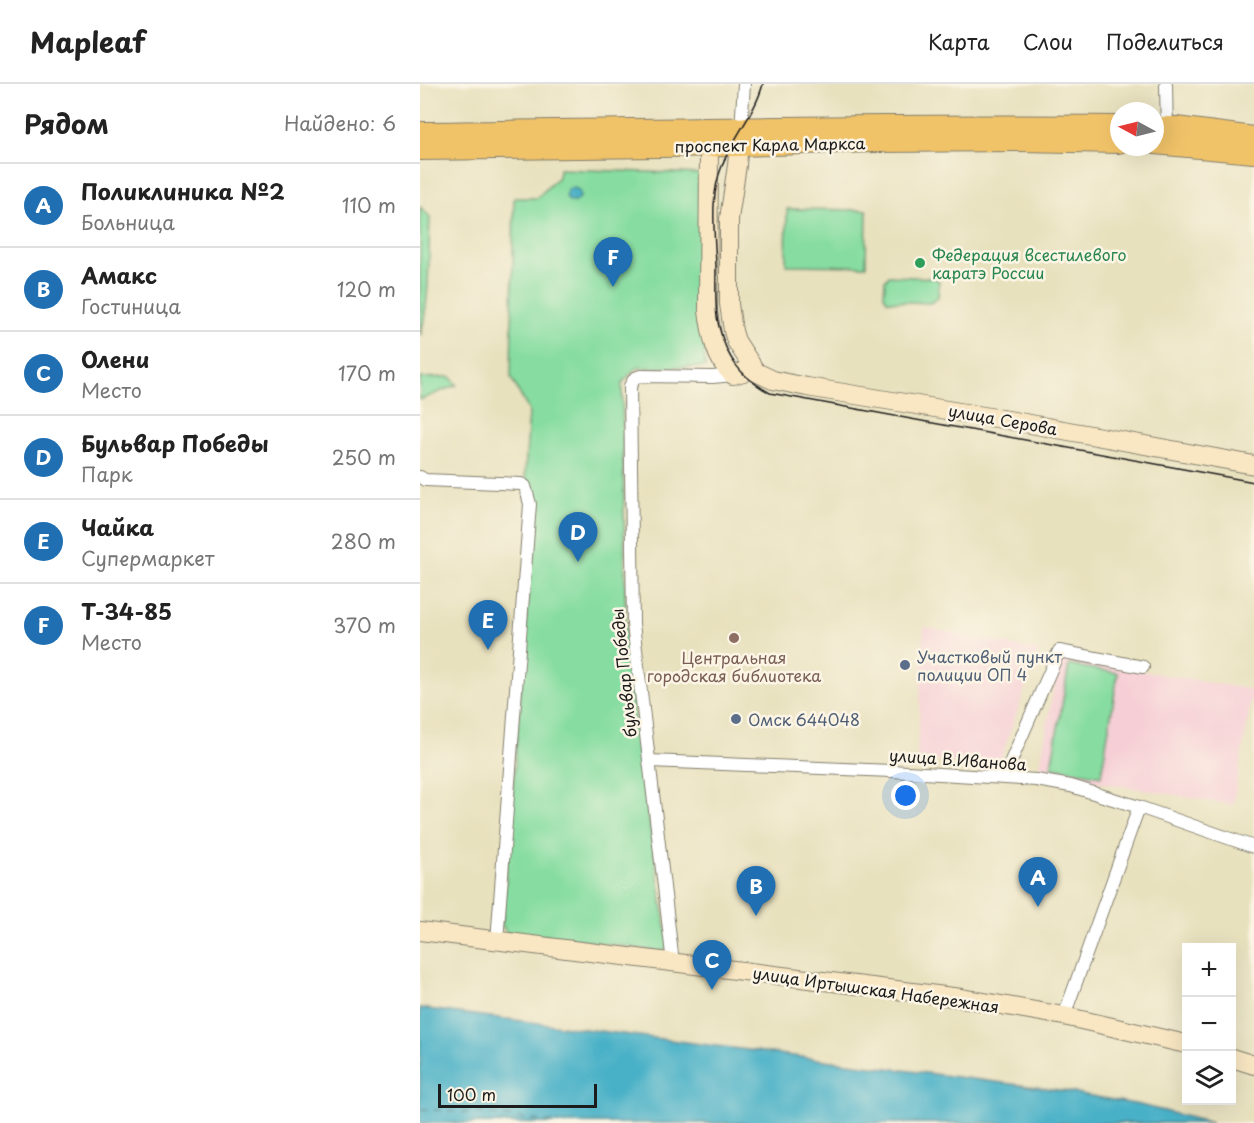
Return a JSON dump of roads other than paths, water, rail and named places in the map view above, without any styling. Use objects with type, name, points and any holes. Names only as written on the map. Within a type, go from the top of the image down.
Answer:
[{"type":"main road","name":"проспект Карла Маркса","points":[[420,150],[709,146],[740,137],[874,125],[1110,126]]},
{"type":"main road","name":"проспект Карла Маркса","points":[[420,132],[740,137],[874,142],[1110,143]]},
{"type":"main road","points":[[1164,135],[1254,137]]},
{"type":"main road","points":[[1164,136],[1254,153]]},
{"type":"street","points":[[709,146],[708,311],[717,351],[723,364],[734,375],[754,369],[736,341],[729,304],[729,219],[740,137],[744,84]]},
{"type":"street","points":[[1164,104],[1166,84]]},
{"type":"street","name":"улица Серова","points":[[754,369],[773,380],[807,387],[1025,423],[1254,465]]},
{"type":"street","name":"бульвар Победы","points":[[673,963],[640,687],[632,585],[630,386],[635,378],[640,376],[734,375]]},
{"type":"street","points":[[420,477],[424,480],[515,483],[525,486],[527,490],[531,517],[497,941]]},
{"type":"street","points":[[1005,777],[1059,651],[1143,667]]},
{"type":"street","name":"улица В.Иванова","points":[[650,761],[1005,777],[1071,786],[1139,807],[1254,848]]},
{"type":"street","points":[[1064,1016],[1139,807]]},
{"type":"street","name":"улица Иртышская Набережная","points":[[420,931],[961,998],[1064,1016],[1182,1043]]},
{"type":"street","points":[[1236,1059],[1254,1065]]},
{"type":"water","points":[[573,188],[578,190],[580,195],[578,200],[573,202],[568,200],[566,195],[568,190]]},
{"type":"water","points":[[420,1008],[1059,1090],[1140,1105],[1212,1123],[420,1123]]},
{"type":"tram line","points":[[763,84],[755,105],[722,166],[714,203],[718,321],[728,352],[741,371],[751,380],[770,393],[1254,482]]},
{"type":"place","name":"Федерация всестилевого каратэ России","points":[[920,263]]},
{"type":"place","name":"Т-34-85","points":[[613,287]]},
{"type":"place","name":"Бульвар Победы","points":[[578,562]]},
{"type":"place","name":"Центральная городская библиотека","points":[[734,638]]},
{"type":"place","name":"Чайка","points":[[488,650]]},
{"type":"place","name":"Участковый пункт полиции ОП 4","points":[[905,665]]},
{"type":"place","name":"Омск 644048","points":[[736,719]]},
{"type":"place","name":"Поликлиника №2","points":[[1038,907]]},
{"type":"place","name":"Амакс","points":[[756,916]]},
{"type":"place","name":"Олени","points":[[712,990]]}]
